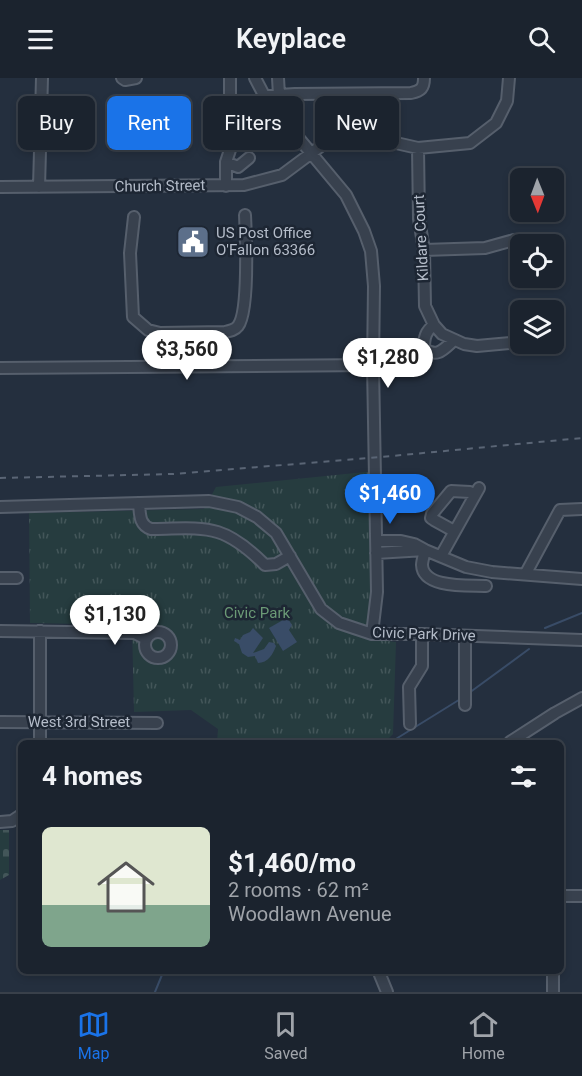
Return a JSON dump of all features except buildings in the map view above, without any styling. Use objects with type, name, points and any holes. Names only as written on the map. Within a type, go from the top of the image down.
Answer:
[{"type":"street","points":[[39,187],[42,78]]},
{"type":"street","points":[[122,78],[124,80],[136,78]]},
{"type":"street","points":[[230,78],[230,96]]},
{"type":"street","points":[[255,78],[264,96],[411,93],[421,90],[424,86],[424,78]]},
{"type":"street","points":[[278,78],[279,95]]},
{"type":"street","points":[[418,148],[470,143],[496,123],[507,101],[509,78]]},
{"type":"street","name":"Church Street","points":[[0,188],[244,185],[282,176],[329,140],[344,132],[363,129],[380,132],[396,143],[418,148]]},
{"type":"street","points":[[303,144],[346,195],[371,251],[374,286],[377,592],[372,634]]},
{"type":"street","name":"Kildare Court","points":[[418,148],[419,219],[424,250],[425,306],[434,325]]},
{"type":"street","points":[[230,150],[226,162],[230,186]]},
{"type":"street","points":[[230,186],[233,174],[249,158]]},
{"type":"street","points":[[226,162],[238,167]]},
{"type":"street","points":[[134,217],[130,253],[133,316],[148,330],[170,333],[225,332],[238,326],[243,315],[245,289],[245,215]]},
{"type":"street","points":[[424,250],[485,248],[510,241]]},
{"type":"street","points":[[454,340],[442,352],[436,354],[424,348],[427,330],[434,325],[442,334],[464,344],[477,346],[510,343]]},
{"type":"street","points":[[0,368],[373,365]]},
{"type":"street","points":[[441,556],[476,492],[451,491],[432,514],[431,518],[454,531]]},
{"type":"street","name":"Civic Park Drive","points":[[0,507],[208,501],[238,507],[257,517],[276,533],[321,609],[339,623],[372,634],[582,640]]},
{"type":"street","points":[[139,503],[145,527],[213,530],[247,547],[265,565],[276,564],[290,556]]},
{"type":"street","points":[[526,573],[560,510],[582,509]]},
{"type":"street","points":[[376,540],[414,544],[474,568],[492,572],[582,579]]},
{"type":"street","points":[[376,553],[425,550]]},
{"type":"street","points":[[425,550],[422,567],[426,576],[437,583],[486,586]]},
{"type":"street","points":[[0,578],[17,578]]},
{"type":"street","points":[[0,631],[135,633],[146,639]]},
{"type":"street","points":[[40,631],[40,740]]},
{"type":"street","points":[[410,723],[409,687],[422,666],[422,634]]},
{"type":"street","points":[[465,636],[465,705]]},
{"type":"street","points":[[513,740],[582,698]]},
{"type":"street","name":"West 3rd Street","points":[[0,722],[157,723]]},
{"type":"street","points":[[0,822],[12,821],[18,817]]},
{"type":"street","points":[[564,896],[582,896]]},
{"type":"street","points":[[380,974],[387,992]]},
{"type":"street","points":[[553,974],[553,992]]},
{"type":"green space","name":"Civic Park","points":[[375,471],[376,615],[371,639],[396,642],[393,734],[387,740],[217,740],[218,729],[191,710],[134,712],[132,625],[30,623],[29,513],[204,509],[216,487]]},
{"type":"green space","points":[[0,830],[9,830],[9,875],[0,880]]},
{"type":"water","points":[[287,617],[292,625],[289,630],[297,642],[283,651],[269,628],[283,620]]},
{"type":"water","points":[[253,628],[263,638],[253,653],[264,649],[269,642],[276,646],[270,658],[262,663],[258,663],[255,656],[248,657],[242,653],[239,644],[234,641],[235,638],[240,640]]},
{"type":"waterway","points":[[545,628],[582,613]]},
{"type":"waterway","points":[[469,693],[529,649]]},
{"type":"waterway","points":[[394,740],[462,698]]},
{"type":"waterway","points":[[155,992],[162,974]]},
{"type":"railway","points":[[0,478],[173,474],[582,438]]},
{"type":"place","name":"US Post Office O'Fallon 63366","points":[[193,242]]}]
